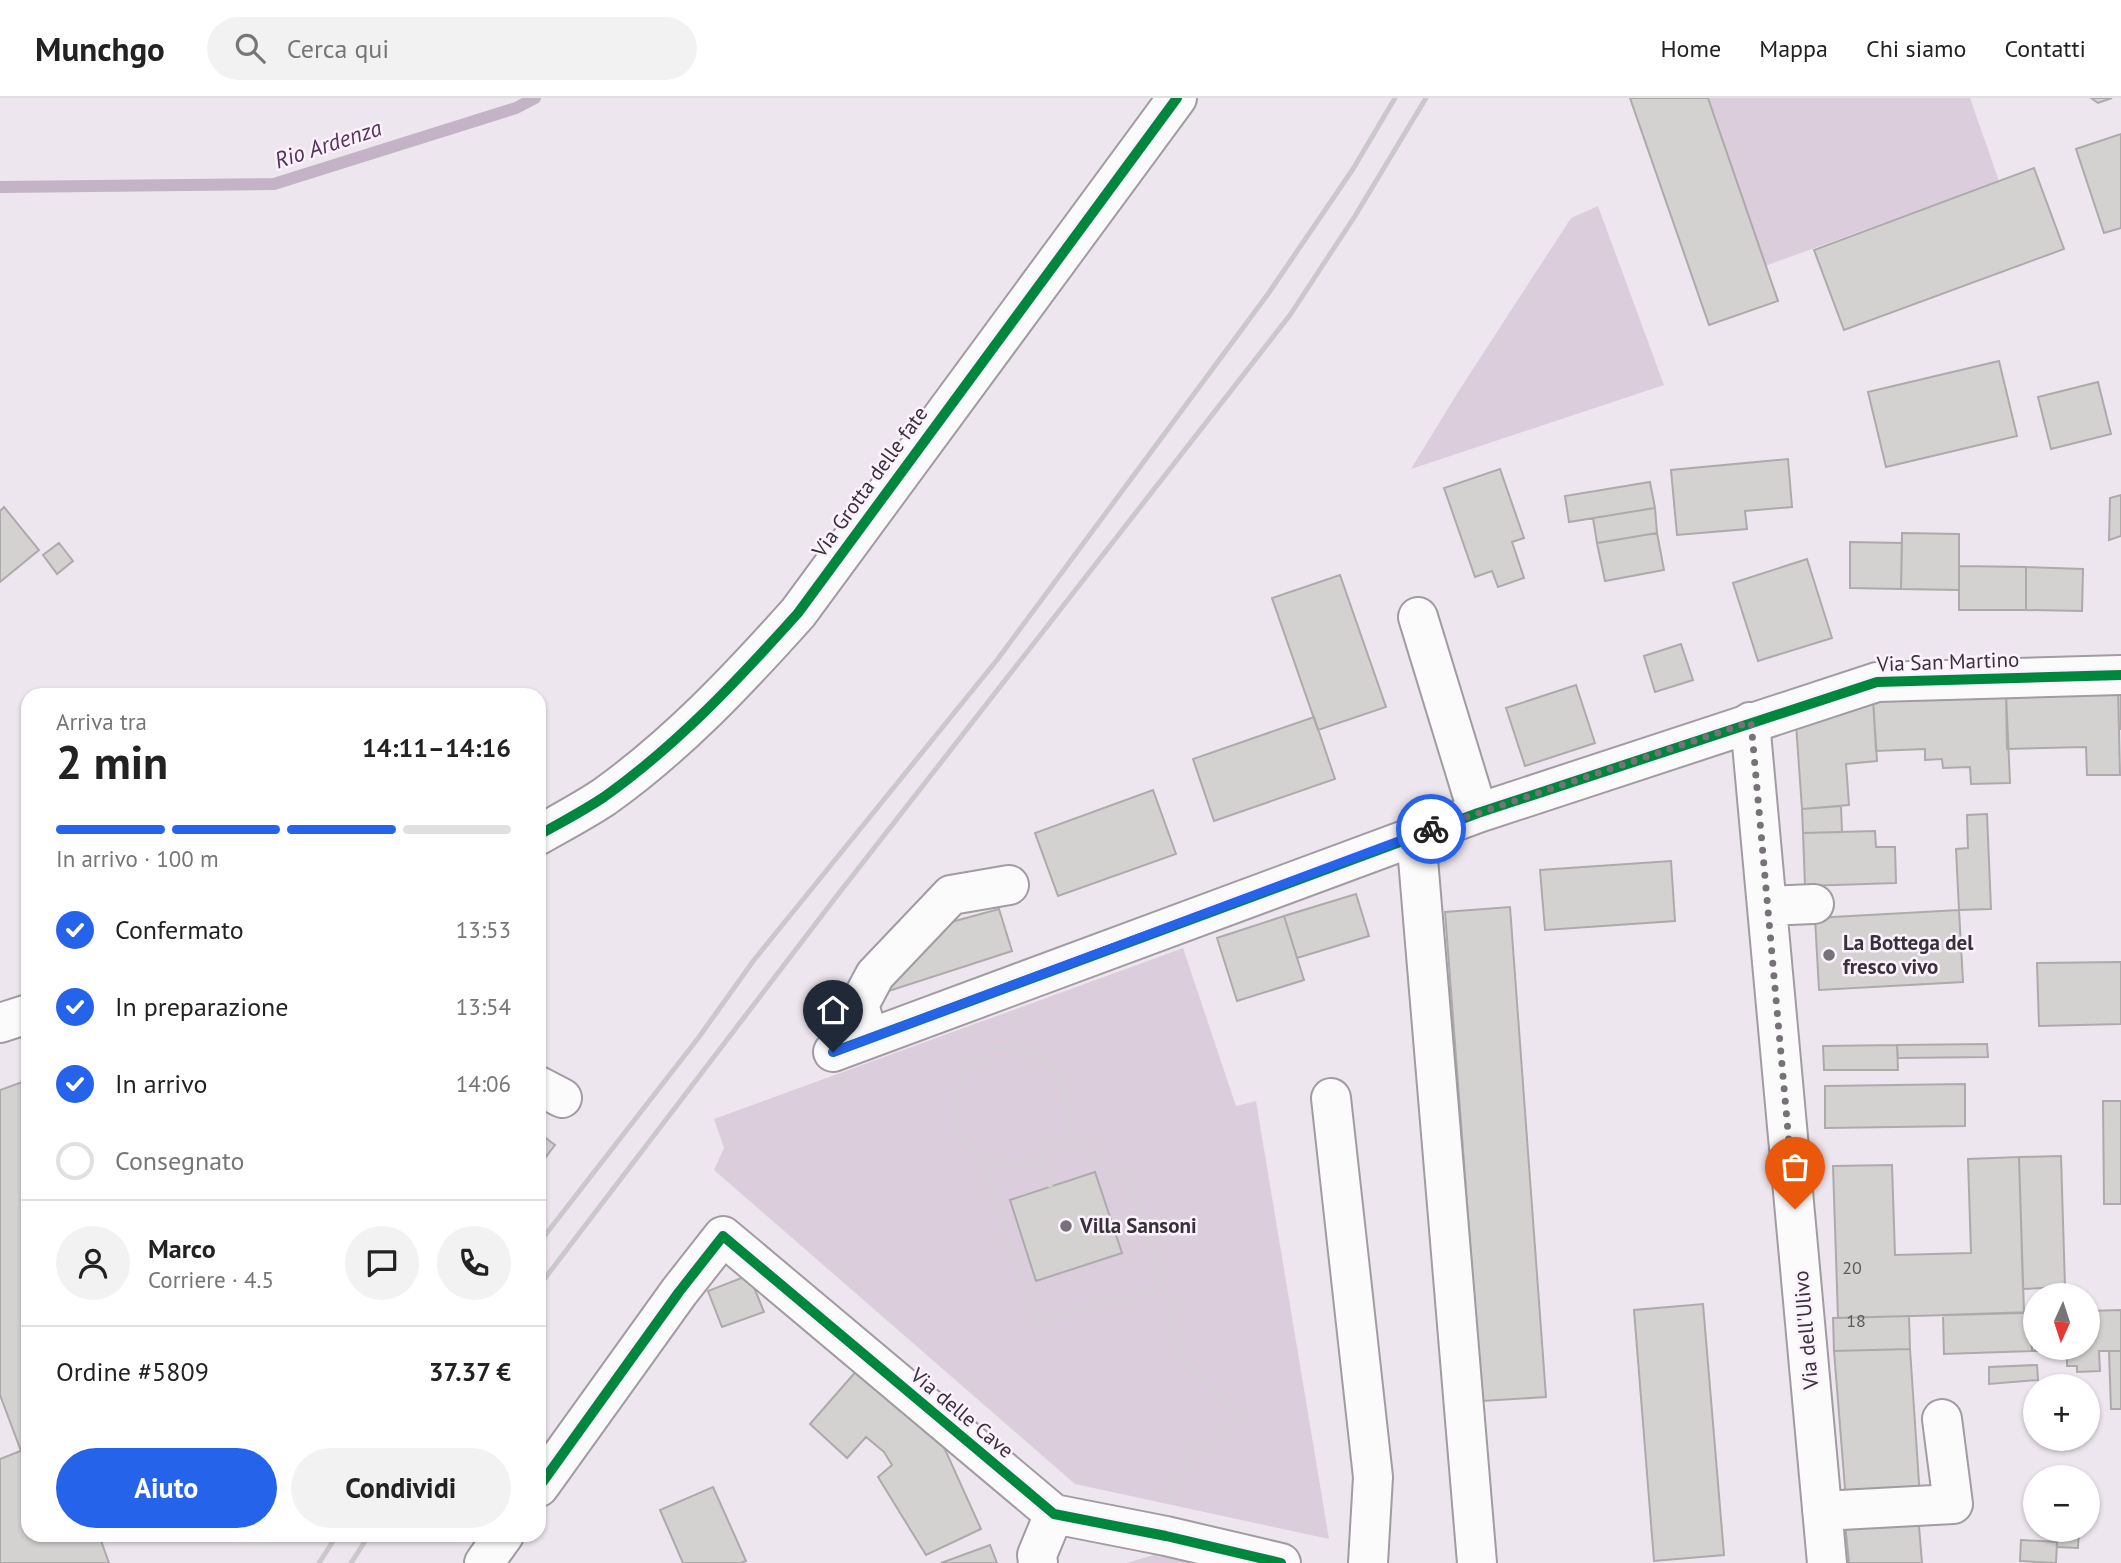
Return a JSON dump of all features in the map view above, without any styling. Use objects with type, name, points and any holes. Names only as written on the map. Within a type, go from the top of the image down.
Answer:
[{"type":"street","name":"Via Grotta delle fate","points":[[546,831],[602,798],[659,752],[732,686],[798,613],[1177,98]]},
{"type":"street","points":[[1418,617],[1478,813]]},
{"type":"street","name":"Via San Martino","points":[[833,1052],[869,1038],[985,1008],[1416,835],[1478,813],[1877,682],[2121,675]]},
{"type":"street","name":"Via dell'Ulivo","points":[[1751,722],[1826,1563]]},
{"type":"street","points":[[1416,835],[1477,1563]]},
{"type":"street","points":[[869,1038],[859,1005],[875,975],[951,895],[1009,885]]},
{"type":"street","points":[[1768,906],[1814,904]]},
{"type":"street","points":[[0,1023],[21,1016]]},
{"type":"street","points":[[1331,1098],[1373,1477],[1368,1563]]},
{"type":"street","name":"Via delle Cave","points":[[546,1477],[679,1292],[723,1237],[1054,1514],[1164,1520],[1281,1563]]},
{"type":"street","points":[[1822,1511],[1953,1504],[1942,1419]]},
{"type":"street","points":[[1038,1563],[1037,1555],[1054,1514]]},
{"type":"street","points":[[484,1563],[499,1542]]},
{"type":"path","points":[[999,1048],[1025,1052],[1050,1063],[1066,1090],[1067,1129],[1051,1151],[1036,1161],[1007,1167],[981,1156],[958,1131],[955,1100],[967,1068],[999,1048]]},
{"type":"path","points":[[1067,1129],[1133,1191],[1187,1366],[1241,1413],[1190,1458],[1164,1520]]},
{"type":"path","points":[[981,1156],[1035,1322],[1163,1287]]},
{"type":"path","points":[[1036,1161],[1043,1167],[1051,1186]]},
{"type":"shaded area","points":[[1708,98],[1970,98],[1999,181],[1765,266]]},
{"type":"shaded area","points":[[1598,206],[1664,385],[1411,469],[1571,218]]},
{"type":"shaded area","points":[[1183,948],[1236,1106],[1256,1101],[1329,1539],[1075,1484],[714,1170],[724,1148],[714,1119]]},
{"type":"shaded area","points":[[1171,1550],[1222,1563],[1126,1563]]},
{"type":"building","points":[[1630,98],[1708,98],[1778,301],[1709,325]]},
{"type":"building","points":[[2091,98],[2112,98],[2098,103]]},
{"type":"building","points":[[2121,134],[2121,228],[2104,233],[2076,149]]},
{"type":"building","points":[[2034,168],[2064,249],[1844,330],[1814,250]]},
{"type":"building","points":[[1999,361],[2017,436],[1886,467],[1868,392]]},
{"type":"building","points":[[2098,382],[2111,434],[2051,449],[2038,397]]},
{"type":"building","points":[[1788,459],[1792,507],[1745,511],[1747,529],[1677,535],[1671,470]]},
{"type":"building","points":[[1500,469],[1524,538],[1512,542],[1524,578],[1498,587],[1492,571],[1475,577],[1444,488]]},
{"type":"building","points":[[1650,482],[1655,508],[1569,522],[1565,496]]},
{"type":"building","points":[[2121,495],[2121,536],[2109,540],[2110,498]]},
{"type":"building","points":[[4,507],[39,550],[0,582],[0,511]]},
{"type":"building","points":[[1655,508],[1657,533],[1597,543],[1593,518]]},
{"type":"building","points":[[1657,533],[1664,570],[1605,581],[1597,543]]},
{"type":"building","points":[[1902,533],[1959,534],[1959,590],[1901,589]]},
{"type":"building","points":[[1850,542],[1902,543],[1901,589],[1850,588]]},
{"type":"building","points":[[59,543],[73,561],[57,574],[43,555]]},
{"type":"building","points":[[1807,559],[1832,638],[1758,661],[1733,583]]},
{"type":"building","points":[[1959,566],[2026,567],[2026,610],[1959,610]]},
{"type":"building","points":[[2026,567],[2083,569],[2082,611],[2026,610]]},
{"type":"building","points":[[1340,575],[1386,707],[1318,730],[1272,598]]},
{"type":"building","points":[[1681,644],[1693,680],[1655,692],[1644,656]]},
{"type":"building","points":[[1576,685],[1595,743],[1525,766],[1506,708]]},
{"type":"building","points":[[2118,689],[2121,689],[2121,729],[2119,729]]},
{"type":"building","points":[[2118,689],[2120,775],[2087,775],[2086,747],[2007,749],[2006,693]]},
{"type":"building","points":[[2006,693],[2010,783],[1971,784],[1970,767],[1943,768],[1942,759],[1925,760],[1925,749],[1876,751],[1873,699]]},
{"type":"building","points":[[1873,699],[1877,761],[1846,764],[1849,805],[1802,809],[1796,724]]},
{"type":"building","points":[[1314,717],[1335,779],[1214,821],[1193,759]]},
{"type":"building","points":[[1153,790],[1176,854],[1058,896],[1035,833]]},
{"type":"building","points":[[1841,806],[1842,832],[1803,833],[1802,809]]},
{"type":"building","points":[[1987,814],[1991,909],[1959,910],[1956,849],[1968,848],[1967,815]]},
{"type":"building","points":[[1875,831],[1876,847],[1895,847],[1896,883],[1805,886],[1803,833]]},
{"type":"building","points":[[1671,861],[1675,921],[1545,930],[1540,870]]},
{"type":"building","points":[[1356,894],[1369,936],[1297,958],[1284,916]]},
{"type":"building","points":[[1510,907],[1546,1397],[1482,1401],[1445,912]]},
{"type":"building","points":[[999,909],[1012,951],[889,991],[888,977],[937,926]]},
{"type":"building","points":[[1959,910],[1963,982],[1819,990],[1815,918]]},
{"type":"building","points":[[1284,916],[1304,980],[1237,1001],[1217,938]]},
{"type":"building","points":[[2121,962],[2121,1024],[2039,1026],[2037,963]]},
{"type":"building","points":[[1987,1044],[1988,1057],[1898,1058],[1897,1045]]},
{"type":"building","points":[[1897,1045],[1898,1070],[1824,1070],[1823,1046]]},
{"type":"building","points":[[21,1082],[21,1451],[0,1395],[0,1090]]},
{"type":"building","points":[[1965,1084],[1965,1126],[1825,1128],[1825,1086]]},
{"type":"building","points":[[2103,1101],[2121,1101],[2121,1204],[2104,1204]]},
{"type":"building","points":[[546,1138],[555,1145],[546,1157]]},
{"type":"building","points":[[2061,1156],[2065,1283],[2023,1283],[2023,1289],[2019,1157]]},
{"type":"building","points":[[2019,1157],[2023,1313],[1838,1318],[1833,1166],[1892,1165],[1895,1255],[1971,1253],[1968,1159]]},
{"type":"building","name":"Villa Sansoni","points":[[1095,1172],[1122,1253],[1036,1281],[1010,1200]]},
{"type":"building","points":[[749,1275],[764,1312],[722,1327],[708,1291]]},
{"type":"building","points":[[1703,1304],[1724,1555],[1654,1561],[1634,1310]]},
{"type":"building","points":[[2121,1310],[2121,1351],[2100,1351],[2100,1311]]},
{"type":"building","points":[[2023,1312],[2023,1351],[1944,1354],[1943,1315]]},
{"type":"building","points":[[1909,1316],[1910,1349],[1834,1351],[1833,1318]]},
{"type":"building","points":[[1910,1349],[1920,1498],[1846,1501],[1834,1351]]},
{"type":"building","points":[[2109,1351],[2121,1351],[2121,1409],[2111,1409]]},
{"type":"building","points":[[2067,1360],[2099,1360],[2100,1371],[2077,1372],[2077,1366],[2067,1366]]},
{"type":"building","points":[[2037,1365],[2038,1374],[2023,1374],[2023,1381],[1989,1384],[1989,1367]]},
{"type":"building","points":[[859,1368],[943,1445],[981,1529],[926,1555],[878,1477],[892,1465],[884,1452],[866,1437],[847,1458],[810,1424]]},
{"type":"building","points":[[21,1451],[21,1542],[102,1542],[109,1563],[0,1563],[0,1459]]},
{"type":"building","points":[[713,1487],[746,1561],[683,1563],[660,1510]]},
{"type":"building","points":[[1845,1523],[1919,1526],[1922,1563],[1849,1563]]},
{"type":"building","points":[[2021,1540],[2057,1542],[2056,1563],[2020,1561]]},
{"type":"building","points":[[2057,1542],[2078,1542],[2078,1548],[2057,1547]]},
{"type":"building","points":[[990,1545],[997,1563],[941,1563]]},
{"type":"waterway","name":"Rio Ardenza","points":[[0,187],[274,184],[516,108],[535,98]]},
{"type":"railway","points":[[546,1234],[699,1037],[754,960],[997,660],[1268,294],[1353,169],[1395,98]]},
{"type":"railway","points":[[546,1277],[836,897],[1290,315],[1355,216],[1426,98]]},
{"type":"railway","points":[[319,1563],[332,1542]]},
{"type":"railway","points":[[351,1563],[364,1542]]},
{"type":"cycle path","points":[[546,831],[604,797],[657,756],[729,687],[798,613],[1177,98]]},
{"type":"cycle path","points":[[833,1052],[1478,813],[1877,682],[2121,675]]},
{"type":"cycle path","points":[[546,1477],[679,1292],[723,1236],[1054,1514],[1166,1536],[1281,1563]]},
{"type":"way so far","points":[[1431,829],[1751,722],[1795,1209]]},
{"type":"place","name":"La Bottega del fresco vivo","points":[[1829,955]]},
{"type":"place","name":"Villa Sansoni","points":[[1066,1226]]},
{"type":"route","points":[[833,1052],[1431,829]]}]
